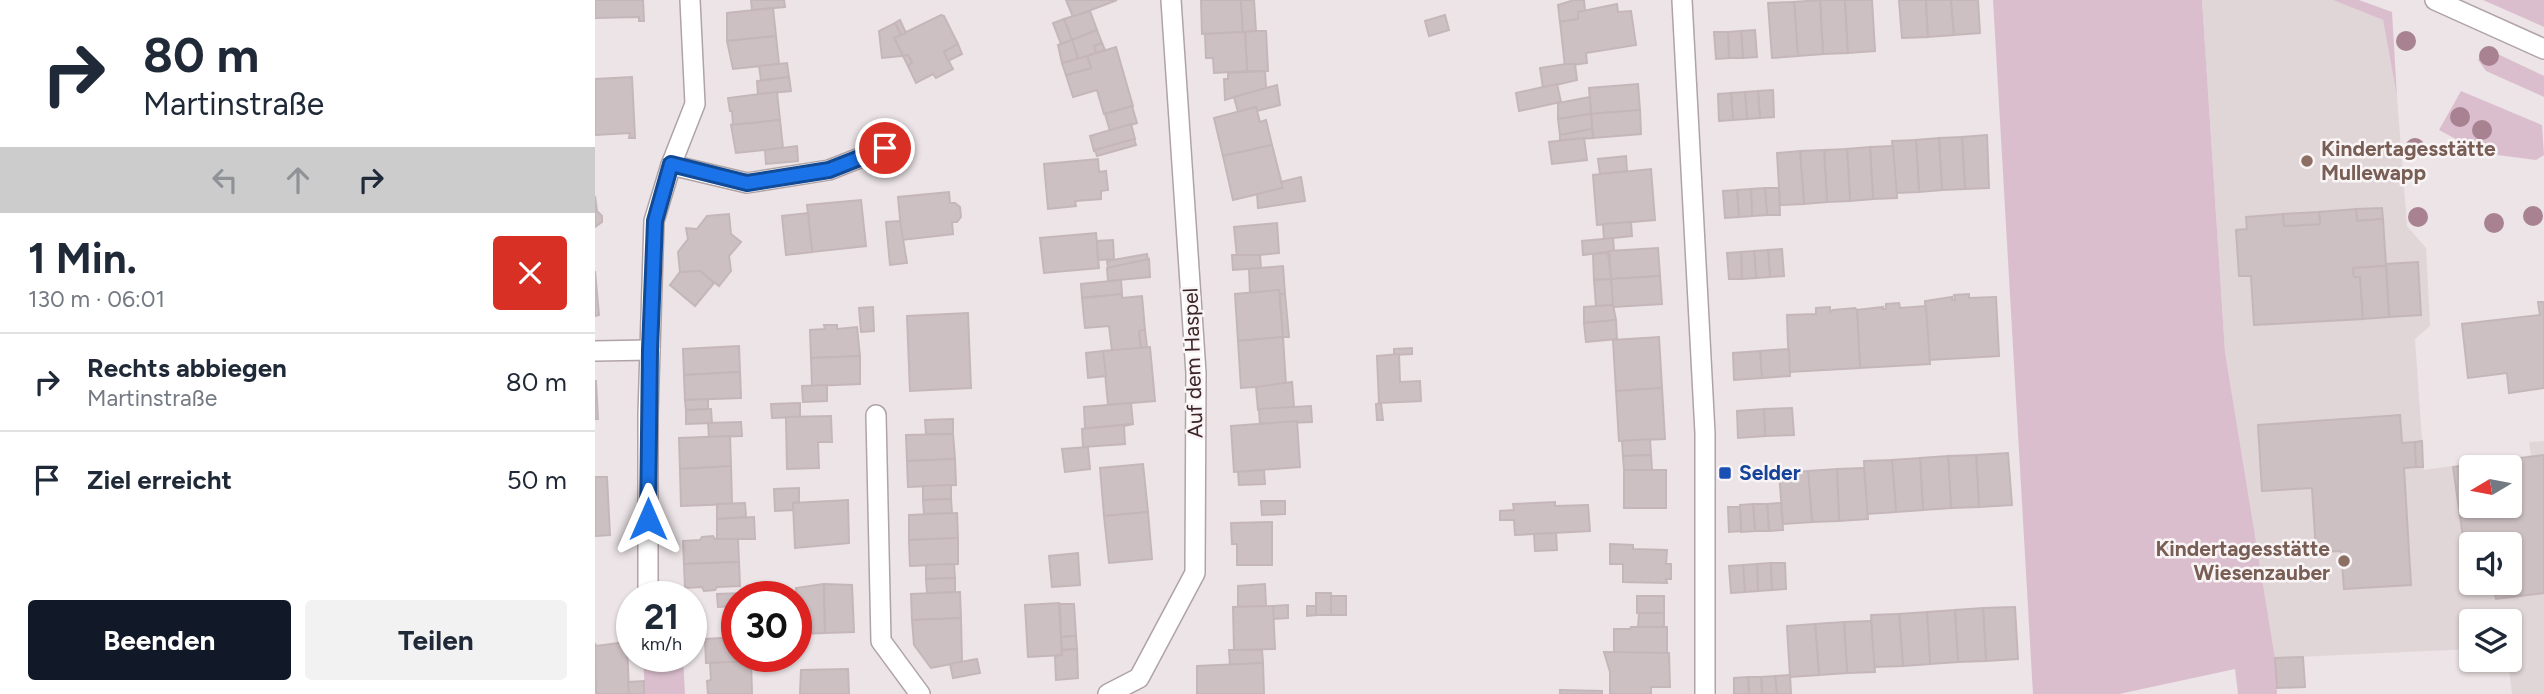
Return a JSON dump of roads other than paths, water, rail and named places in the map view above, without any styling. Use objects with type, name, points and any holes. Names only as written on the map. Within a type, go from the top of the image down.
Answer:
[{"type":"street","points":[[648,581],[650,350],[655,221],[671,164],[695,104],[690,0]]},
{"type":"street","name":"Auf dem Haspel","points":[[1108,694],[1139,678],[1195,573],[1196,373],[1171,0]]},
{"type":"street","points":[[1682,0],[1705,433],[1705,694]]},
{"type":"street","points":[[2435,0],[2544,49]]},
{"type":"street","points":[[671,164],[747,183],[829,170],[885,148]]},
{"type":"street","points":[[595,351],[650,350]]},
{"type":"street","points":[[876,415],[881,641],[920,694]]},
{"type":"place","name":"Kindertagesstätte Mullewapp","points":[[2307,161]]},
{"type":"place","name":"Selder","points":[[1725,473]]},
{"type":"place","name":"Kindertagesstätte Wiesenzauber","points":[[2344,561]]}]
